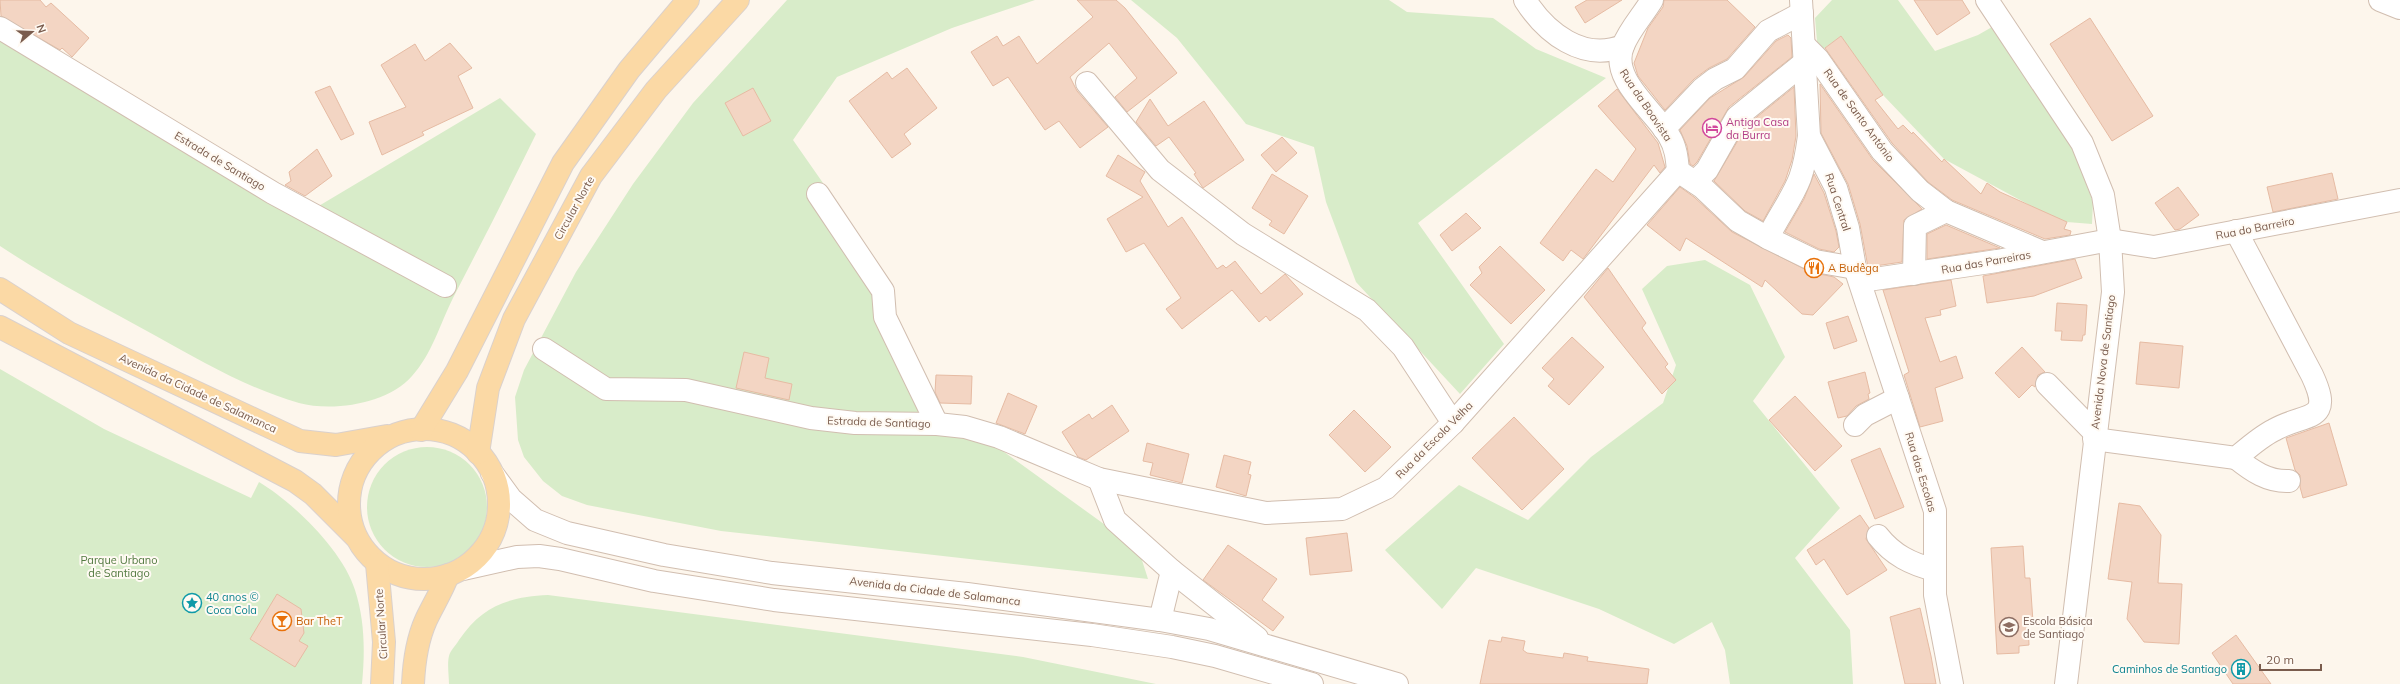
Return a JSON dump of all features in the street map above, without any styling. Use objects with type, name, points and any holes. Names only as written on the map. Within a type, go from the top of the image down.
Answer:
[{"type":"main road","points":[[415,430],[457,371],[563,163],[629,70],[688,0]]},
{"type":"main road","name":"Circular Norte","points":[[478,453],[488,388],[514,319],[591,176],[656,90],[738,0]]},
{"type":"main road","name":"Avenida da Cidade de Salamanca","points":[[0,289],[69,333],[300,441],[336,445],[415,430]]},
{"type":"main road","points":[[0,327],[296,482],[313,494],[364,545]]},
{"type":"main road","points":[[413,684],[418,643],[426,621],[440,595],[456,572],[480,555],[492,537],[498,516],[498,494],[492,474],[478,453],[458,438],[435,430],[415,430],[386,439],[367,454],[354,475],[348,499],[351,524],[376,564],[397,575],[419,580],[456,572]]},
{"type":"main road","name":"Circular Norte","points":[[376,564],[384,642],[382,684]]},
{"type":"street","points":[[1525,0],[1549,29],[1569,44],[1598,52],[1611,51],[1623,46]]},
{"type":"street","name":"Rua da Boavista","points":[[1652,0],[1623,46],[1619,65],[1624,77],[1669,136],[1687,177]]},
{"type":"street","name":"Avenida Nova de Santiago","points":[[1987,0],[2082,143],[2103,195],[2110,240],[2113,292],[2094,436],[2066,684]]},
{"type":"street","points":[[2380,0],[2400,8]]},
{"type":"street","points":[[1664,129],[1702,89],[1715,79],[1735,69],[1768,31],[1806,4]]},
{"type":"street","name":"Rua Central","points":[[1806,4],[1804,54],[1809,136],[1836,188],[1848,228],[1858,274]]},
{"type":"street","name":"Estrada de Santiago","points":[[0,28],[273,193],[445,286]]},
{"type":"street","name":"Rua da Escola Velha","points":[[1099,479],[1266,513],[1342,509],[1386,488],[1453,423],[1687,177],[1707,170],[1737,117],[1804,54]]},
{"type":"street","name":"Rua de Santo António","points":[[1804,54],[1818,59],[1882,151],[1920,191],[1946,211],[2040,252]]},
{"type":"street","points":[[1087,83],[1160,170],[1243,234],[1367,310],[1403,347],[1453,423]]},
{"type":"street","points":[[1768,238],[1777,217],[1799,180],[1805,163],[1809,136]]},
{"type":"street","name":"Rua das Parreiras","points":[[1687,177],[1723,204],[1738,221],[1768,238],[1815,261],[1858,274],[1914,274],[2020,257],[2040,252],[2110,240]]},
{"type":"street","points":[[818,194],[883,291],[885,317],[937,424]]},
{"type":"street","name":"Rua do Barreiro","points":[[2110,240],[2154,247],[2400,200]]},
{"type":"street","points":[[1914,274],[1915,226],[1946,211]]},
{"type":"street","points":[[2236,231],[2321,394],[2320,407],[2312,416],[2274,430],[2236,458]]},
{"type":"street","name":"Rua das Escolas","points":[[1858,274],[1935,511],[1935,595],[1952,684]]},
{"type":"street","name":"Estrada de Santiago","points":[[544,350],[606,389],[686,390],[811,418],[855,423],[937,424],[965,427],[999,437],[1099,479]]},
{"type":"street","points":[[2047,384],[2094,436],[2236,458],[2252,471],[2266,478],[2279,481],[2289,481]]},
{"type":"street","points":[[1855,425],[1864,415],[1898,398]]},
{"type":"street","name":"Avenida da Cidade de Salamanca","points":[[492,474],[511,499],[535,520],[551,527],[664,555],[772,573],[967,594],[1160,620],[1209,629],[1266,644],[1397,684]]},
{"type":"street","points":[[1099,479],[1115,520],[1172,571],[1266,644]]},
{"type":"street","points":[[1878,536],[1896,554],[1918,566],[1935,570]]},
{"type":"street","points":[[456,572],[517,557],[539,556],[560,559],[654,581],[774,600],[1092,635],[1172,647],[1215,656],[1312,684]]},
{"type":"street","points":[[1160,620],[1172,571]]},
{"type":"green space","points":[[787,0],[1035,0],[952,28],[837,77],[793,140],[823,183],[809,198],[875,292],[933,429],[993,444],[1115,532],[1140,554],[1148,579],[721,531],[587,505],[562,496],[543,481],[524,457],[518,440],[515,397],[524,370],[576,272],[633,184],[693,103]]},
{"type":"green space","points":[[1131,0],[1389,0],[1407,12],[1493,18],[1536,49],[1606,78],[1418,223],[1504,344],[1460,394],[1356,282],[1326,202],[1314,147],[1246,124],[1177,38]]},
{"type":"green space","points":[[1832,0],[1898,0],[1935,51],[1978,35],[1992,27],[2071,143],[2093,202],[2092,224],[2067,222],[2044,213],[1944,159],[1883,95],[1841,36],[1818,53],[1815,18]]},
{"type":"green space","points":[[0,36],[312,210],[500,98],[536,134],[453,298],[430,349],[412,376],[402,386],[375,399],[343,406],[313,406],[280,397],[226,374],[38,270],[0,246]]},
{"type":"green space","points":[[1705,260],[1750,285],[1785,357],[1753,401],[1840,508],[1795,558],[1850,630],[1853,684],[1730,684],[1725,650],[1712,622],[1674,644],[1599,609],[1476,568],[1442,609],[1385,550],[1459,485],[1528,520],[1591,457],[1663,403],[1676,365],[1642,289],[1667,266]]},
{"type":"green space","name":"Parque Urbano de Santiago","points":[[0,369],[104,429],[251,498],[259,482],[273,491],[302,515],[329,544],[349,575],[355,590],[361,613],[364,648],[362,684],[0,684]]},
{"type":"green space","points":[[427,447],[439,448],[450,452],[460,457],[469,465],[477,474],[482,484],[486,495],[486,519],[482,530],[477,540],[469,549],[460,557],[450,562],[439,566],[427,567],[415,566],[404,562],[394,557],[385,549],[377,540],[372,530],[368,519],[367,507],[368,495],[372,484],[377,474],[385,465],[394,457],[404,452],[415,448]]},
{"type":"green space","points":[[548,595],[1023,657],[1156,684],[449,684],[448,659],[450,654],[468,628],[477,619],[487,611],[508,601]]},
{"type":"building","points":[[0,0],[40,0],[46,7],[51,3],[89,38],[72,57],[62,48],[60,50],[1,16]]},
{"type":"building","points":[[1077,0],[1116,0],[1125,8],[1177,73],[1127,112],[1115,97],[1137,78],[1109,43],[1070,77],[1077,91],[1108,127],[1080,148],[1059,121],[1045,130],[1008,77],[993,86],[971,52],[997,36],[1003,46],[1019,36],[1037,64],[1093,17]]},
{"type":"building","points":[[1587,0],[1622,0],[1585,23],[1575,7]]},
{"type":"building","points":[[1664,0],[1727,0],[1755,27],[1727,59],[1709,68],[1694,79],[1665,110],[1638,76],[1634,63],[1648,28],[1663,7]]},
{"type":"building","points":[[1914,0],[1962,0],[1970,13],[1937,35]]},
{"type":"building","points":[[2090,18],[2153,116],[2112,141],[2050,44]]},
{"type":"building","points":[[1788,35],[1791,38],[1792,57],[1729,107],[1697,162],[1693,166],[1690,164],[1687,146],[1680,130],[1710,98],[1744,77],[1776,41]]},
{"type":"building","points":[[1841,36],[1883,95],[1875,100],[1898,129],[1903,125],[1912,134],[1913,132],[1942,162],[1944,159],[1981,194],[1987,183],[2000,192],[2067,222],[2064,229],[2071,231],[2070,235],[2045,239],[1952,200],[1928,182],[1892,143],[1825,48]]},
{"type":"building","points":[[450,43],[472,68],[458,76],[473,108],[422,132],[424,135],[382,155],[369,122],[406,107],[381,65],[415,44],[425,61]]},
{"type":"building","points":[[907,68],[937,108],[904,134],[911,144],[892,158],[849,101],[887,72],[892,79]]},
{"type":"building","points":[[1820,84],[1873,160],[1922,209],[1904,220],[1902,262],[1868,267],[1860,224],[1848,184],[1821,133]]},
{"type":"building","points":[[330,86],[354,134],[341,140],[315,92]]},
{"type":"building","points":[[1794,87],[1796,136],[1792,160],[1785,181],[1763,221],[1745,211],[1714,181],[1747,125]]},
{"type":"building","points":[[753,88],[771,121],[743,136],[725,103]]},
{"type":"building","points":[[1617,89],[1658,143],[1665,167],[1660,173],[1654,165],[1583,259],[1571,250],[1563,261],[1540,243],[1596,169],[1613,182],[1636,149],[1598,106]]},
{"type":"building","points":[[1150,99],[1168,126],[1204,101],[1244,160],[1203,188],[1194,174],[1196,173],[1169,137],[1156,146],[1136,122]]},
{"type":"building","points":[[1282,137],[1297,153],[1276,172],[1261,155]]},
{"type":"building","points":[[317,149],[332,176],[305,196],[285,185],[291,181],[289,172]]},
{"type":"building","points":[[1118,155],[1145,172],[1140,181],[1168,227],[1182,217],[1217,269],[1223,265],[1226,268],[1235,261],[1261,294],[1285,274],[1303,294],[1270,321],[1266,316],[1259,322],[1232,290],[1182,329],[1166,309],[1181,298],[1144,243],[1126,252],[1107,219],[1143,197],[1106,176]]},
{"type":"building","points":[[2332,173],[2338,199],[2273,212],[2267,187]]},
{"type":"building","points":[[1272,174],[1308,196],[1284,234],[1269,225],[1272,221],[1252,208]]},
{"type":"building","points":[[1814,174],[1824,193],[1836,231],[1839,247],[1834,252],[1819,249],[1785,232],[1804,199]]},
{"type":"building","points":[[1680,187],[1694,197],[1732,232],[1810,272],[1834,277],[1843,284],[1813,315],[1802,314],[1765,280],[1762,287],[1686,238],[1680,251],[1647,225]]},
{"type":"building","points":[[2178,187],[2199,215],[2180,229],[2175,230],[2155,203]]},
{"type":"building","points":[[1466,213],[1481,228],[1452,251],[1440,235]]},
{"type":"building","points":[[1946,225],[2000,248],[1927,259],[1927,234]]},
{"type":"building","points":[[1500,246],[1545,290],[1511,324],[1470,285],[1482,273],[1479,267]]},
{"type":"building","points":[[2075,259],[2082,278],[2034,296],[1987,303],[1983,276]]},
{"type":"building","points":[[1608,268],[1646,323],[1642,328],[1668,364],[1665,367],[1676,380],[1662,394],[1584,297]]},
{"type":"building","points":[[1951,280],[1956,306],[1940,310],[1941,315],[1925,318],[1940,362],[1956,356],[1963,378],[1935,388],[1943,421],[1920,427],[1904,375],[1909,372],[1883,290]]},
{"type":"building","points":[[2057,303],[2087,305],[2085,335],[2083,335],[2082,341],[2061,340],[2062,331],[2055,331]]},
{"type":"building","points":[[1848,316],[1857,341],[1834,349],[1826,323]]},
{"type":"building","points":[[1572,337],[1604,367],[1569,405],[1548,386],[1554,379],[1542,368]]},
{"type":"building","points":[[2140,342],[2183,346],[2179,388],[2136,384]]},
{"type":"building","points":[[2022,347],[2045,372],[2038,375],[2035,387],[2032,385],[2019,398],[1995,373]]},
{"type":"building","points":[[744,352],[769,358],[765,378],[792,384],[789,400],[736,388]]},
{"type":"building","points":[[1865,372],[1870,393],[1868,394],[1869,399],[1856,406],[1847,416],[1838,418],[1828,382]]},
{"type":"building","points":[[936,375],[972,376],[971,404],[940,403],[935,392]]},
{"type":"building","points":[[1008,393],[1037,406],[1025,434],[996,423]]},
{"type":"building","points":[[1795,396],[1842,446],[1815,471],[1769,420]]},
{"type":"building","points":[[1112,405],[1129,431],[1086,460],[1078,457],[1062,432],[1089,414],[1092,419]]},
{"type":"building","points":[[1354,410],[1391,447],[1365,472],[1329,435]]},
{"type":"building","points":[[1514,417],[1564,469],[1522,510],[1472,458]]},
{"type":"building","points":[[2329,423],[2347,485],[2303,498],[2300,487],[2300,475],[2295,470],[2286,438]]},
{"type":"building","points":[[1147,443],[1189,454],[1182,483],[1150,475],[1153,463],[1143,461]]},
{"type":"building","points":[[1880,448],[1904,507],[1875,519],[1851,460]]},
{"type":"building","points":[[1224,455],[1251,462],[1248,474],[1251,475],[1246,496],[1216,487]]},
{"type":"building","points":[[2119,503],[2140,506],[2161,535],[2158,583],[2182,584],[2179,644],[2144,642],[2127,619],[2132,582],[2108,579]]},
{"type":"building","points":[[1860,515],[1869,528],[1866,539],[1887,570],[1847,595],[1824,559],[1816,565],[1807,550]]},
{"type":"building","points":[[1347,533],[1352,571],[1310,575],[1306,538]]},
{"type":"building","points":[[1228,545],[1277,579],[1262,600],[1284,617],[1273,631],[1203,580]]},
{"type":"building","points":[[2023,546],[2025,578],[2030,578],[2033,622],[2028,623],[2029,645],[2019,646],[2019,653],[1997,654],[1991,548]]},
{"type":"building","name":"Bar TheT","points":[[277,594],[301,609],[304,633],[299,641],[308,646],[295,667],[250,639]]},
{"type":"building","points":[[1920,608],[1936,684],[1905,684],[1890,617]]},
{"type":"building","name":"Caminhos de Santiago","points":[[2236,635],[2271,684],[2233,684],[2212,653]]},
{"type":"building","points":[[1502,637],[1525,641],[1523,650],[1527,653],[1563,658],[1564,653],[1588,657],[1587,661],[1649,669],[1647,684],[1480,684],[1489,640],[1501,642]]},
{"type":"place","name":"Antiga Casa da Burra","points":[[1712,128]]},
{"type":"place","name":"A Budêga","points":[[1814,268]]},
{"type":"place","name":"40 anos © Coca Cola","points":[[192,603]]},
{"type":"place","name":"Bar TheT","points":[[282,621]]},
{"type":"place","name":"Escola Básica de Santiago","points":[[2009,627]]},
{"type":"place","name":"Caminhos de Santiago","points":[[2241,669]]}]
